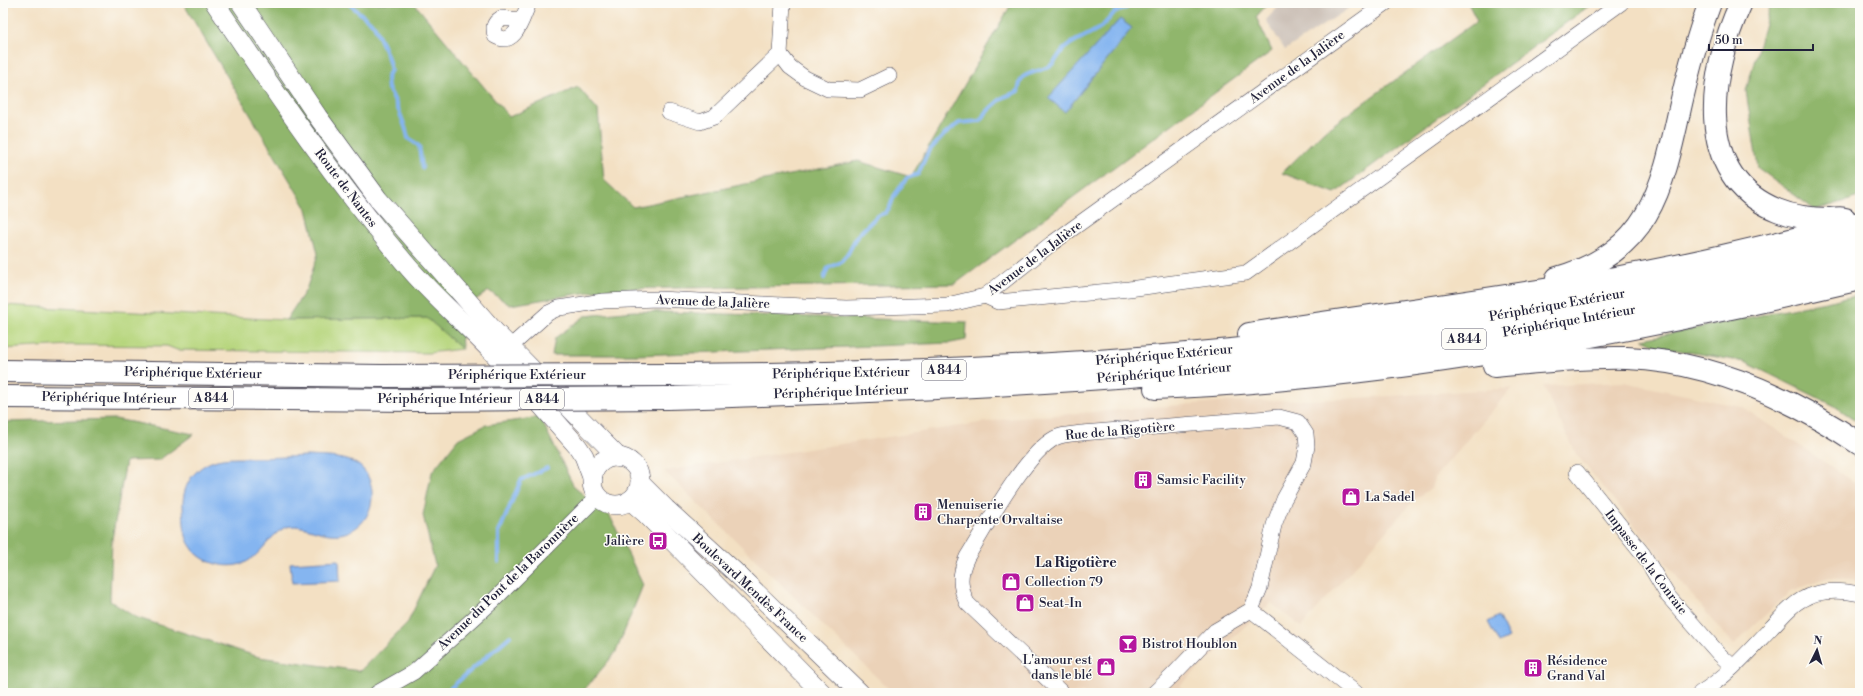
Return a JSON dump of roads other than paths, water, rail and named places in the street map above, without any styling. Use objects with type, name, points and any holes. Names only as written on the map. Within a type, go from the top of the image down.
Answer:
[{"type":"highway","points":[[1517,294],[1542,282],[1576,273],[1607,256],[1627,240],[1646,217],[1654,202],[1670,156],[1695,46],[1710,3]]},
{"type":"highway","points":[[1741,3],[1730,29],[1716,86],[1715,126],[1724,160],[1733,175],[1746,191],[1756,199],[1777,210],[1801,218],[1842,218],[1860,223]]},
{"type":"highway","points":[[1149,357],[1166,344],[1235,336],[1593,282],[1860,223]]},
{"type":"highway","name":"Périphérique Extérieur","points":[[3,371],[381,376],[675,375],[927,371],[1149,357],[1338,338],[1481,318],[1667,285],[1860,242]]},
{"type":"highway","name":"Périphérique Intérieur","points":[[3,397],[418,400],[667,398],[882,391],[1062,381],[1283,362],[1467,338],[1615,314],[1772,281],[1860,260]]},
{"type":"highway","points":[[1062,381],[1094,391],[1214,386],[1293,380],[1428,363],[1665,322],[1860,278]]},
{"type":"highway","points":[[1428,363],[1444,369],[1486,367],[1559,360],[1628,358],[1684,365],[1724,376],[1782,398],[1807,410],[1860,444]]},
{"type":"main road","name":"Route de Nantes","points":[[215,3],[260,70],[336,177],[426,287],[504,352],[619,458]]},
{"type":"main road","name":"Route de Nantes","points":[[241,3],[318,117],[378,199],[504,352],[578,447],[584,456],[595,488]]},
{"type":"main road","points":[[608,459],[625,459],[634,466],[639,473],[640,483],[638,492],[630,500],[622,504],[613,505],[605,502],[595,488],[596,469],[601,463],[608,459]]},
{"type":"main road","name":"Boulevard Mendès France","points":[[640,483],[735,572],[860,693]]},
{"type":"main road","name":"Boulevard Mendès France","points":[[630,500],[646,514],[822,693]]},
{"type":"street","points":[[521,20],[529,3]]},
{"type":"street","points":[[783,3],[780,54],[790,67],[805,78],[828,89],[860,90],[889,76]]},
{"type":"street","name":"Avenue de la Jalière","points":[[504,352],[548,313],[559,308],[603,300],[658,299],[846,308],[947,305],[985,296],[1051,244],[1386,3]]},
{"type":"street","points":[[985,296],[998,302],[1129,289],[1246,273],[1621,3]]},
{"type":"street","points":[[669,112],[700,122],[714,117],[780,54]]},
{"type":"street","name":"Rue de la Rigotière","points":[[1062,693],[967,603],[962,592],[960,581],[961,569],[967,557],[1024,467],[1041,446],[1056,437],[1082,433],[1280,417],[1298,422],[1306,434],[1304,462],[1284,499],[1274,525],[1260,588],[1251,610]]},
{"type":"street","name":"Impasse de la Conraie","points":[[1577,472],[1643,554],[1668,596],[1719,654],[1733,667]]},
{"type":"street","name":"Avenue du Pont de la Baronnière","points":[[377,693],[414,672],[493,601],[595,488]]},
{"type":"street","points":[[1700,693],[1711,687],[1733,667],[1801,599],[1826,591],[1860,594]]},
{"type":"street","points":[[1154,693],[1215,631],[1251,610],[1356,693]]},
{"type":"water","points":[[1120,19],[1132,28],[1065,112],[1048,98]]},
{"type":"water","points":[[307,456],[343,459],[355,463],[363,469],[371,486],[372,496],[371,506],[362,523],[354,529],[344,533],[334,534],[292,526],[284,528],[279,531],[255,556],[244,563],[236,565],[219,565],[203,559],[197,554],[189,544],[184,529],[183,507],[185,491],[191,478],[196,472],[209,463],[227,458]]},
{"type":"water","points":[[339,560],[340,581],[292,583],[290,563]]},
{"type":"water","points":[[1498,616],[1509,638],[1499,643],[1488,622]]},
{"type":"waterway","points":[[348,3],[374,25],[387,55],[391,70],[387,77],[388,89],[400,112],[408,138],[419,146],[422,168]]},
{"type":"waterway","points":[[824,278],[828,268],[841,262],[847,255],[857,236],[877,216],[885,213],[890,207],[894,196],[907,178],[918,174],[928,152],[943,136],[959,123],[980,121],[1001,99],[1018,91],[1023,77],[1051,65],[1069,45],[1101,27],[1115,12],[1126,8],[1131,3]]},
{"type":"waterway","points":[[499,562],[499,532],[521,480],[547,468]]},
{"type":"waterway","points":[[445,693],[510,636]]},
{"type":"place","name":"Samsic Facility","points":[[1143,480]]},
{"type":"place","name":"La Sadel","points":[[1351,497]]},
{"type":"place","name":"Menuiserie Charpente Orvaltaise","points":[[923,512]]},
{"type":"place","name":"Jalière","points":[[658,541]]},
{"type":"place","name":"Collection 79","points":[[1011,582]]},
{"type":"place","name":"Seat-In","points":[[1025,603]]},
{"type":"place","name":"Bistrot Houblon","points":[[1128,644]]},
{"type":"place","name":"L'amour est dans le blé","points":[[1106,667]]},
{"type":"place","name":"Résidence Grand Val","points":[[1533,668]]},
{"type":"district","name":"La Rigotière","points":[[1076,563]]}]
